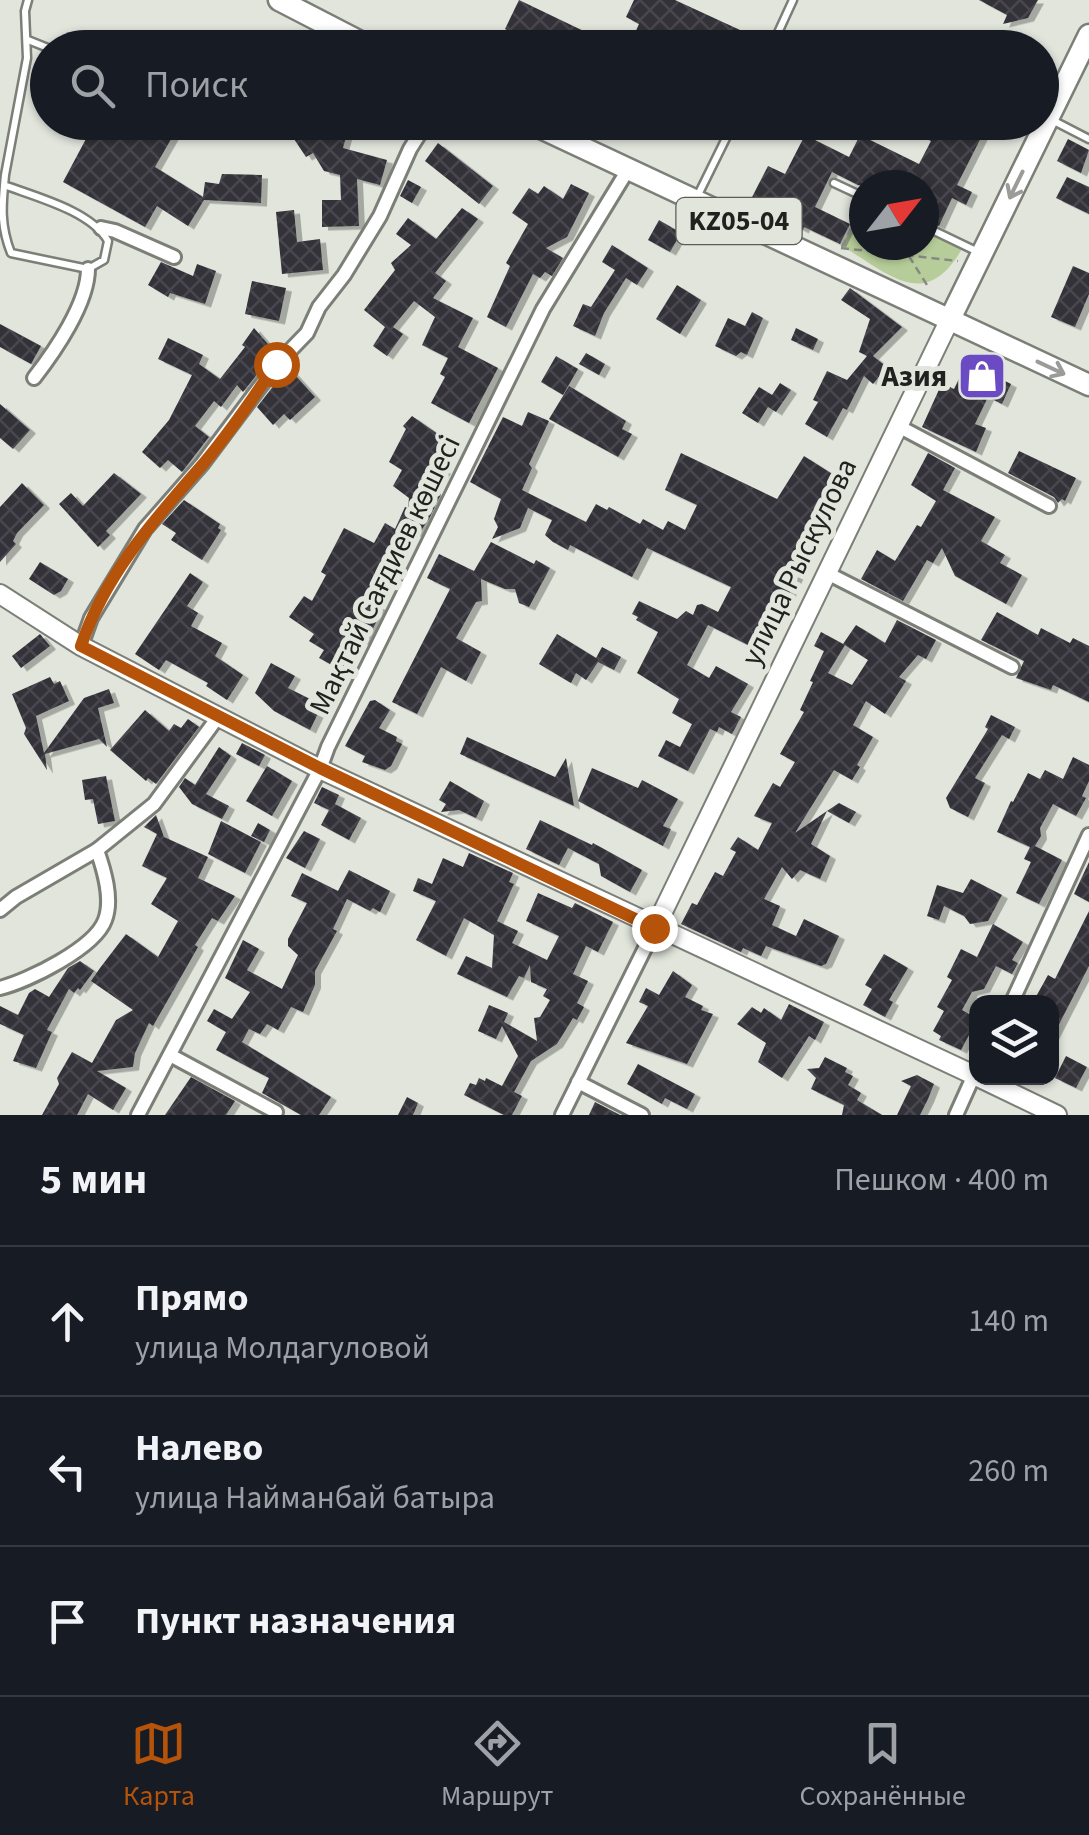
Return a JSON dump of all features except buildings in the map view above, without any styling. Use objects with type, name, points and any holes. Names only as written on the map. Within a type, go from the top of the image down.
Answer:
[{"type":"main road","points":[[280,0],[320,30]]},
{"type":"main road","name":"улица Рыскулова","points":[[1059,96],[1089,35]]},
{"type":"main road","name":"KZ05-04","points":[[568,140],[1089,385]]},
{"type":"main road","name":"улица Рыскулова","points":[[949,321],[964,270],[982,254],[1037,140]]},
{"type":"main road","points":[[904,300],[938,300],[953,294],[964,270]]},
{"type":"main road","points":[[964,270],[970,317],[993,341]]},
{"type":"street","points":[[81,646],[90,618],[145,529],[202,464],[276,364],[307,333],[380,216],[416,140]]},
{"type":"street","name":"Мақтай Сағдиев көшесі","points":[[138,1115],[320,768],[534,325],[629,168]]},
{"type":"street","points":[[101,228],[174,257]]},
{"type":"street","points":[[34,378],[66,330],[88,282],[88,269]]},
{"type":"street","name":"улица Рыскулова","points":[[562,1115],[949,321]]},
{"type":"street","points":[[898,426],[1049,506]]},
{"type":"street","points":[[827,573],[1012,667]]},
{"type":"street","points":[[0,594],[81,646],[320,768],[654,928],[695,942],[969,1072]]},
{"type":"street","points":[[0,910],[96,850],[154,804],[218,717]]},
{"type":"street","points":[[1015,995],[1089,836]]},
{"type":"street","points":[[0,988],[56,963],[102,928],[108,907],[96,850]]},
{"type":"street","points":[[170,1055],[276,1112]]},
{"type":"street","points":[[578,1082],[642,1115]]},
{"type":"street","points":[[956,1115],[972,1085]]},
{"type":"street","points":[[996,1085],[1058,1115]]},
{"type":"lane","points":[[11,253],[0,231],[28,40],[28,0]]},
{"type":"lane","points":[[779,30],[793,0]]},
{"type":"lane","points":[[1059,124],[1089,139]]},
{"type":"lane","points":[[695,201],[725,140]]},
{"type":"lane","points":[[834,183],[849,190]]},
{"type":"lane","points":[[0,251],[88,269],[104,260],[108,241],[101,228],[80,214],[4,185]]},
{"type":"lane","points":[[939,233],[982,254]]},
{"type":"path","points":[[849,231],[839,248],[849,249]]},
{"type":"path","points":[[911,260],[927,285]]},
{"type":"path","points":[[924,260],[964,270]]},
{"type":"green space","points":[[849,232],[849,250],[842,246]]},
{"type":"green space","points":[[939,236],[963,247],[935,279],[921,283],[892,276],[865,260],[939,260]]},
{"type":"place","name":"Азия","points":[[982,376]]},
{"type":"route","points":[[276,364],[223,438],[145,529],[90,618],[81,646],[320,768],[654,928]]}]
